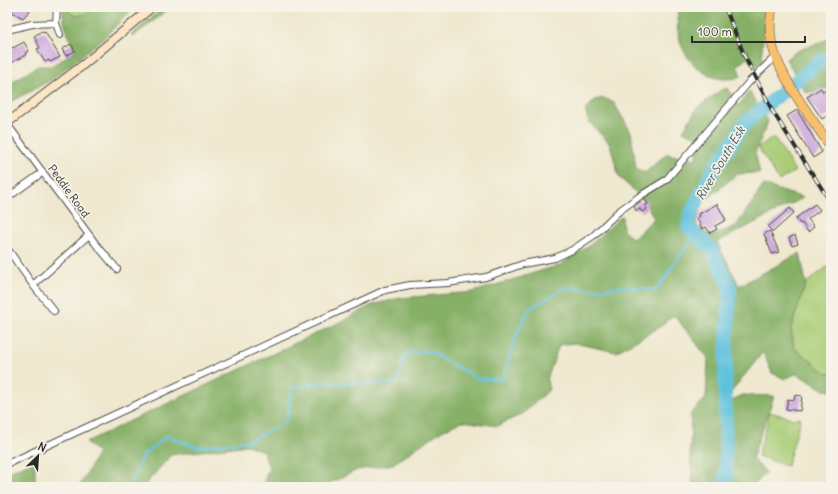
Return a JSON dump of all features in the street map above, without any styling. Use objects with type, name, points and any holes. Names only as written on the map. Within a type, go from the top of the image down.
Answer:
[{"type":"main road","points":[[7,123],[83,65],[152,7]]},
{"type":"main road","points":[[772,7],[770,37],[776,58],[831,148]]},
{"type":"street","points":[[57,8],[56,23],[60,35]]},
{"type":"street","points":[[7,30],[32,24],[56,23]]},
{"type":"street","points":[[7,464],[385,290],[410,285],[448,283],[486,277],[523,264],[555,258],[572,250],[593,236],[613,216],[640,196],[666,180],[749,82],[776,58]]},
{"type":"street","name":"Peddie Road","points":[[7,123],[89,235],[117,269]]},
{"type":"street","points":[[7,198],[43,172]]},
{"type":"street","points":[[33,285],[89,235]]},
{"type":"street","points":[[7,248],[33,285],[54,311]]},
{"type":"green space","points":[[63,7],[70,7],[69,12],[72,14],[82,15],[96,9],[96,7],[135,7],[104,38],[51,80],[12,101],[7,106],[7,85],[38,66],[51,66],[76,51],[66,30]]},
{"type":"green space","points":[[70,7],[96,7],[96,9],[86,14],[75,15],[69,12]]},
{"type":"green space","points":[[164,7],[171,7],[134,36],[131,35]]},
{"type":"green space","points":[[678,7],[764,7],[762,61],[758,66],[752,64],[747,58],[737,66],[741,76],[732,79],[716,78],[701,71],[685,53],[681,45],[678,31]]},
{"type":"green space","points":[[831,38],[831,87],[806,93],[786,59],[797,51]]},
{"type":"green space","points":[[727,88],[739,106],[749,91],[768,122],[755,153],[760,173],[737,174],[702,203],[696,222],[697,226],[709,235],[714,235],[736,226],[764,185],[803,198],[717,242],[739,286],[800,253],[806,283],[791,328],[794,348],[825,372],[831,374],[831,391],[824,390],[799,375],[795,374],[785,379],[772,373],[763,352],[725,400],[724,487],[693,487],[690,457],[691,413],[706,398],[708,358],[674,315],[660,327],[616,352],[574,343],[559,345],[547,380],[549,390],[524,413],[497,426],[462,421],[438,433],[393,464],[357,470],[322,487],[262,487],[269,468],[263,451],[247,445],[171,455],[143,487],[79,487],[98,453],[86,442],[336,324],[372,305],[400,298],[473,292],[560,265],[590,245],[622,216],[623,229],[633,239],[654,218],[644,200],[619,177],[610,144],[589,122],[585,110],[595,100],[604,98],[614,103],[631,132],[636,168],[645,173],[666,154],[696,159],[701,139],[683,131],[697,108],[721,90]]},
{"type":"green space","points":[[774,137],[795,171],[779,181],[758,147]]},
{"type":"green space","points":[[831,264],[831,374],[825,372],[794,348],[791,328],[806,283]]},
{"type":"green space","points":[[741,395],[774,396],[752,459],[766,472],[753,487],[731,487],[730,481],[726,405]]},
{"type":"green space","points":[[770,412],[794,419],[801,418],[787,466],[758,456]]},
{"type":"green space","points":[[35,461],[35,487],[7,487],[7,474],[12,470]]},
{"type":"building","points":[[15,7],[33,7],[23,18],[12,12]]},
{"type":"building","points":[[42,31],[43,33],[45,32],[60,57],[50,62],[49,60],[45,62],[37,49],[40,48],[34,36]]},
{"type":"building","points":[[24,42],[29,51],[25,53],[26,55],[7,65],[7,50]]},
{"type":"building","points":[[71,44],[75,51],[66,56],[62,49]]},
{"type":"building","points":[[821,88],[823,92],[827,90],[831,95],[831,113],[822,119],[807,97]]},
{"type":"building","points":[[797,110],[822,152],[813,158],[787,116]]},
{"type":"building","points":[[645,199],[648,204],[645,206],[647,209],[642,212],[640,209],[636,211],[634,206]]},
{"type":"building","points":[[717,204],[726,220],[715,226],[717,229],[710,233],[706,227],[702,229],[697,218],[700,216],[699,214]]},
{"type":"building","points":[[815,204],[820,210],[808,219],[814,227],[808,232],[802,223],[800,224],[796,218]]},
{"type":"building","points":[[790,208],[794,213],[773,232],[768,227]]},
{"type":"building","points":[[770,231],[779,252],[772,254],[764,234]]},
{"type":"building","points":[[795,235],[798,244],[792,246],[789,238]]},
{"type":"building","points":[[795,395],[802,396],[800,411],[786,409],[788,399],[794,400]]},
{"type":"waterway","name":"River South Esk","points":[[726,487],[725,378],[730,287],[713,251],[688,227],[690,215],[711,174],[745,123],[820,61],[831,58]]},
{"type":"waterway","points":[[132,487],[132,480],[143,455],[167,436],[197,447],[248,441],[286,422],[292,388],[323,382],[371,384],[397,383],[406,353],[429,351],[478,379],[503,379],[515,338],[528,310],[566,287],[596,290],[623,286],[656,291],[696,235]]},
{"type":"railway","points":[[725,7],[744,55],[773,112],[831,203]]}]
